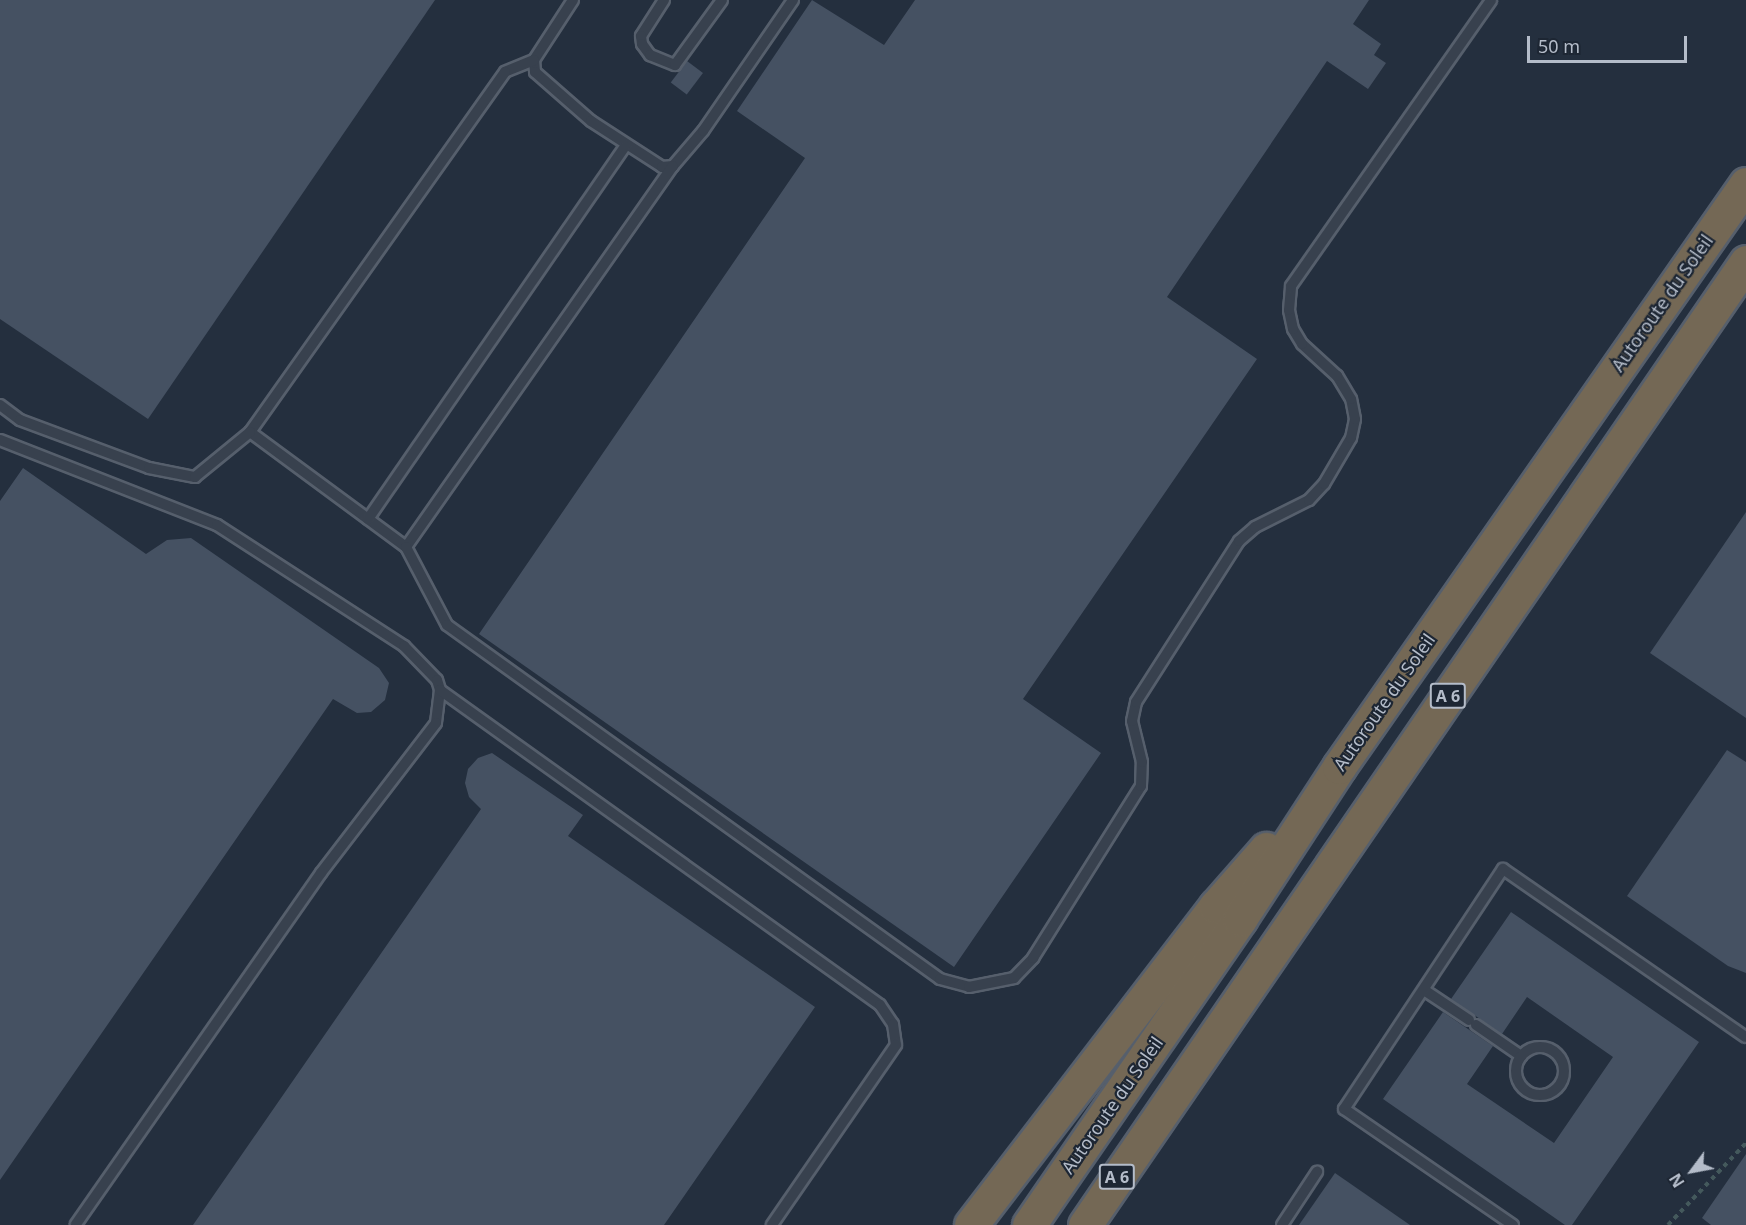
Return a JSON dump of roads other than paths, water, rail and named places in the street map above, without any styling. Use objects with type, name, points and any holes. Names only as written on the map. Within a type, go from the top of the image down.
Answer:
[{"type":"highway","name":"Autoroute du Soleil","points":[[1029,1225],[1240,919],[1339,767],[1746,184]]},
{"type":"highway","name":"A 6","points":[[1085,1225],[1746,262]]},
{"type":"highway","points":[[971,1225],[1216,906],[1339,767]]},
{"type":"lane","points":[[0,405],[20,420],[150,468],[195,477],[250,432],[505,72],[534,60],[573,0]]},
{"type":"lane","points":[[664,0],[640,36],[650,56],[675,65],[722,0]]},
{"type":"lane","points":[[406,548],[673,165],[703,131],[793,0]]},
{"type":"lane","points":[[250,432],[406,548],[447,625],[940,979],[969,987],[1014,978],[1033,958],[1141,786],[1142,762],[1132,721],[1136,702],[1239,541],[1255,527],[1309,500],[1324,484],[1351,438],[1355,419],[1351,399],[1337,376],[1302,344],[1293,329],[1288,310],[1292,286],[1491,0]]},
{"type":"lane","points":[[534,60],[541,82],[625,146],[662,167],[673,165]]},
{"type":"lane","points":[[368,519],[625,146]]},
{"type":"lane","points":[[0,440],[217,525],[404,646],[437,680],[440,690],[436,723],[321,873],[75,1225]]},
{"type":"lane","points":[[440,690],[880,1005],[893,1024],[896,1045],[772,1225]]},
{"type":"lane","points":[[1513,1225],[1344,1109],[1503,869],[1746,1037]]},
{"type":"lane","points":[[1424,990],[1521,1056]]},
{"type":"lane","points":[[1533,1047],[1555,1051],[1565,1071],[1560,1086],[1546,1095],[1530,1093],[1518,1081],[1521,1056],[1533,1047]]},
{"type":"lane","points":[[1282,1225],[1317,1172]]}]
